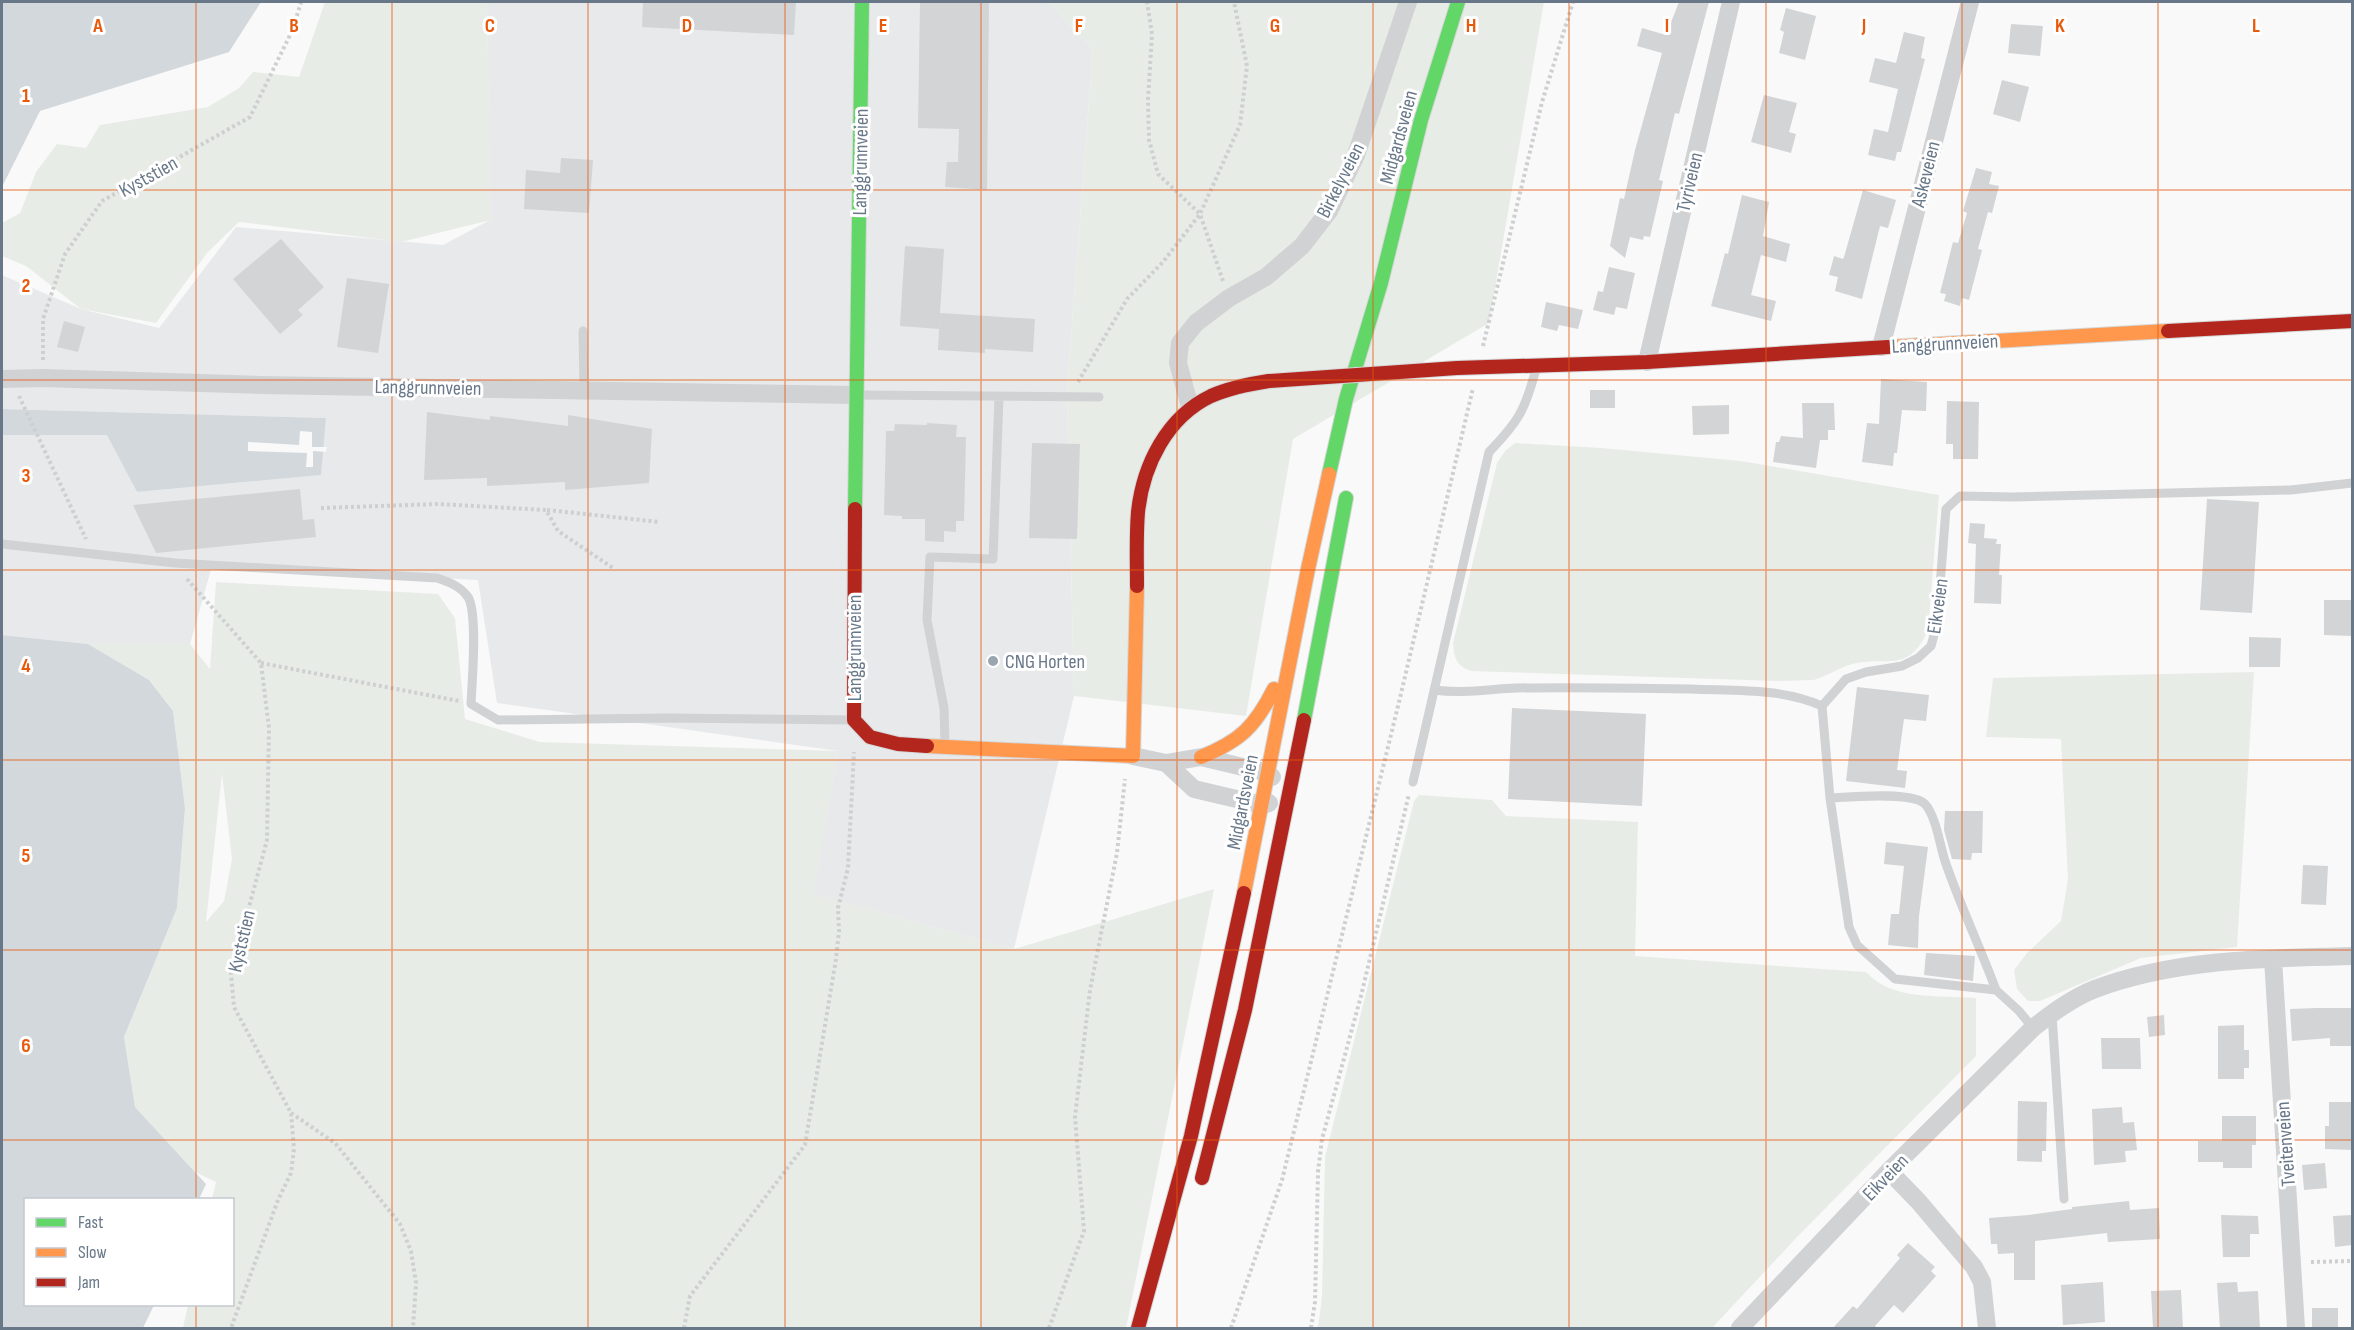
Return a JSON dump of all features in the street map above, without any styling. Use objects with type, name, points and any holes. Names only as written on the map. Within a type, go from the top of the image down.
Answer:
[{"type":"main road","name":"Langgrunnveien","points":[[862,2],[855,395],[854,720],[870,738],[898,744],[1133,756]]},
{"type":"main road","name":"Midgardsveien","points":[[1138,1329],[1191,1136],[1262,805],[1290,655],[1346,399],[1381,283],[1421,120],[1458,2]]},
{"type":"main road","name":"Midgardsveien","points":[[1367,387],[1381,283]]},
{"type":"main road","name":"Langgrunnveien","points":[[1190,407],[1216,394],[1243,385],[1269,381],[1457,368],[1647,362],[2352,321]]},
{"type":"main road","points":[[1133,756],[1138,513],[1145,475],[1159,445],[1190,407]]},
{"type":"main road","points":[[1199,1190],[1241,1026],[1290,795],[1348,488]]},
{"type":"main road","points":[[1201,757],[1226,747],[1251,729],[1261,717],[1290,655]]},
{"type":"street","name":"Birkelyveien","points":[[1190,407],[1178,363],[1180,343],[1196,324],[1229,298],[1266,277],[1302,246],[1329,211],[1356,155],[1408,2]]},
{"type":"street","name":"Tyriveien","points":[[1647,362],[1731,2]]},
{"type":"street","name":"Askeveien","points":[[1881,347],[1970,2]]},
{"type":"street","name":"Langgrunnveien","points":[[2,379],[855,395]]},
{"type":"street","name":"Langgrunnveien","points":[[1133,756],[1166,763],[1201,757],[1268,773]]},
{"type":"street","points":[[1166,763],[1194,789],[1262,805],[1290,795],[1268,773]]},
{"type":"street","name":"Eikveien","points":[[1740,1329],[1889,1171],[2033,1029],[2052,1014],[2093,990],[2146,974],[2195,965],[2352,956]]},
{"type":"street","name":"Tveitenveien","points":[[2273,959],[2296,1329]]},
{"type":"street","points":[[1889,1171],[1919,1202],[1974,1267],[1982,1282],[1988,1329]]},
{"type":"lane","points":[[583,331],[584,389]]},
{"type":"lane","points":[[1413,782],[1490,452],[1513,428],[1527,404],[1537,366]]},
{"type":"lane","name":"Langgrunnveien","points":[[855,395],[1068,399],[1100,397]]},
{"type":"lane","points":[[945,746],[944,708],[927,620],[930,557],[993,559],[999,397]]},
{"type":"lane","name":"Eikveien","points":[[1822,706],[1846,679],[1866,672],[1902,666],[1918,658],[1931,646],[1937,624],[1946,509],[1960,496],[2012,497],[2291,490],[2352,483]]},
{"type":"lane","points":[[2,544],[175,563],[437,578],[455,584],[469,598],[473,618],[471,704],[498,720],[668,718],[854,720]]},
{"type":"lane","points":[[1434,690],[1479,691],[1513,688],[1601,687],[1725,690],[1799,696],[1822,706],[1830,798],[1849,927],[1857,945],[1895,978],[1996,990]]},
{"type":"lane","points":[[1830,798],[1882,795],[1917,800],[1925,804],[1996,990],[2019,1011],[2033,1029]]},
{"type":"lane","points":[[2052,1014],[2064,1199]]},
{"type":"path","name":"Kyststien","points":[[42,378],[43,320],[65,254],[102,201],[250,117],[293,28],[301,2]]},
{"type":"path","points":[[1147,2],[1152,33],[1148,100],[1149,140],[1158,174],[1200,214],[1229,298]]},
{"type":"path","points":[[1068,399],[1126,299],[1163,262],[1200,214],[1240,124],[1247,66],[1234,2]]},
{"type":"path","points":[[1231,1329],[1282,1180],[1542,102],[1573,2]]},
{"type":"path","points":[[19,395],[93,553]]},
{"type":"path","points":[[321,508],[438,504],[546,510],[660,522]]},
{"type":"path","points":[[546,510],[558,531],[613,567]]},
{"type":"path","points":[[175,563],[261,663],[471,704]]},
{"type":"path","name":"Kyststien","points":[[231,1329],[278,1200],[291,1173],[294,1149],[291,1113],[234,1006],[231,974],[267,840],[269,728],[261,663]]},
{"type":"path","points":[[684,1329],[690,1296],[805,1145],[836,959],[839,931],[838,908],[848,868],[849,826],[854,783],[854,720]]},
{"type":"path","points":[[1049,1329],[1084,1231],[1075,1117],[1090,990],[1117,853],[1124,782],[1133,756]]},
{"type":"path","points":[[1311,1329],[1315,1302],[1318,1172],[1322,1139],[1413,782]]},
{"type":"path","points":[[291,1113],[335,1143],[400,1224],[411,1251],[416,1283],[413,1329]]},
{"type":"path","points":[[2292,1262],[2352,1261]]},
{"type":"shaded area","points":[[2,2],[261,2],[229,52],[40,111],[2,187]]},
{"type":"shaded area","points":[[325,2],[487,2],[491,220],[401,242],[239,222],[207,253],[156,323],[81,309],[26,266],[2,256],[2,223],[20,213],[36,172],[57,144],[86,148],[100,125],[208,107],[239,88],[253,72],[299,77]]},
{"type":"shaded area","points":[[487,2],[1048,2],[1093,49],[1067,390],[1074,696],[1014,949],[812,894],[838,751],[497,703],[478,580],[212,566],[190,644],[88,644],[2,635],[2,435],[108,435],[137,492],[320,475],[326,418],[2,409],[2,275],[81,309],[159,328],[236,227],[443,245],[490,220]]},
{"type":"shaded area","points":[[1048,2],[1544,2],[1489,323],[1293,439],[1246,716],[1074,696],[1067,390],[1093,49]]},
{"type":"shaded area","points":[[2,409],[326,418],[321,475],[137,492],[107,435],[2,435]]},
{"type":"shaded area","points":[[1515,443],[1602,448],[1741,461],[1939,495],[1928,630],[1920,644],[1904,658],[1895,661],[1862,662],[1849,665],[1814,680],[1777,681],[1471,671],[1466,669],[1457,660],[1453,643],[1497,463],[1505,451]]},
{"type":"shaded area","points":[[216,582],[438,594],[455,618],[465,719],[540,742],[838,751],[813,894],[1014,949],[1214,889],[1126,1328],[183,1328],[188,1306],[234,1306],[234,1198],[212,1198],[216,1182],[195,1172],[135,1107],[124,1037],[177,908],[185,808],[173,711],[149,680],[88,644],[190,644],[210,669]],"holes":[[[222,774],[232,859],[224,901],[206,922]]]},
{"type":"shaded area","points":[[2,635],[88,644],[149,680],[173,711],[185,808],[177,908],[124,1037],[135,1107],[206,1184],[199,1198],[24,1198],[24,1306],[154,1306],[143,1328],[2,1328]]},
{"type":"shaded area","points":[[2254,672],[2237,947],[2141,958],[2040,1001],[2028,1001],[2017,989],[2014,970],[2027,953],[2061,921],[2068,879],[2061,739],[1986,737],[1993,678]]},
{"type":"shaded area","points":[[1419,795],[1492,800],[1506,816],[1638,822],[1635,956],[1866,972],[1889,988],[1902,992],[1976,998],[1976,1056],[1798,1236],[1712,1328],[1318,1328],[1322,1296],[1325,1157],[1414,801]]},
{"type":"pier","points":[[300,431],[312,432],[312,447],[327,447],[326,452],[313,451],[313,467],[306,467],[307,453],[248,451],[248,442],[299,445]]},
{"type":"building","points":[[643,2],[796,2],[794,35],[642,27]]},
{"type":"building","points":[[920,2],[989,2],[987,190],[945,187],[947,162],[958,162],[959,129],[918,128]]},
{"type":"building","points":[[1679,2],[1709,2],[1679,114],[1675,113],[1659,180],[1663,181],[1650,237],[1644,236],[1643,240],[1630,237],[1625,258],[1610,246],[1620,198],[1624,199],[1662,53],[1637,46],[1642,28],[1666,35]]},
{"type":"building","points":[[1786,8],[1816,16],[1805,60],[1779,53],[1784,32],[1780,30]]},
{"type":"building","points":[[2011,24],[2043,26],[2040,56],[2008,53]]},
{"type":"building","points":[[1904,32],[1925,37],[1921,58],[1925,59],[1901,152],[1897,152],[1895,161],[1868,155],[1874,129],[1888,132],[1898,89],[1869,82],[1875,58],[1896,63]]},
{"type":"building","points":[[2002,80],[2029,87],[2020,122],[1993,114]]},
{"type":"building","points":[[1764,95],[1797,103],[1789,132],[1796,134],[1791,153],[1751,142]]},
{"type":"building","points":[[561,158],[593,160],[589,213],[524,209],[526,170],[560,173]]},
{"type":"building","points":[[1976,168],[1992,172],[1989,184],[1999,186],[1992,213],[1988,212],[1978,249],[1982,250],[1969,300],[1962,298],[1960,306],[1944,301],[1946,294],[1940,293],[1953,242],[1958,243],[1967,213],[1963,211]]},
{"type":"building","points":[[1863,190],[1896,200],[1888,228],[1880,226],[1862,299],[1835,291],[1838,277],[1829,275],[1834,256],[1843,259],[1844,257]]},
{"type":"building","points":[[1742,195],[1769,202],[1763,236],[1790,244],[1786,262],[1761,255],[1751,295],[1776,301],[1771,321],[1711,306],[1725,253],[1728,254]]},
{"type":"building","points":[[281,239],[324,287],[298,310],[303,315],[280,334],[233,279]]},
{"type":"building","points":[[905,246],[944,249],[939,329],[900,326]]},
{"type":"building","points":[[1609,267],[1635,273],[1627,309],[1616,307],[1614,315],[1593,310],[1598,291],[1603,292]]},
{"type":"building","points":[[347,278],[389,284],[378,353],[337,347]]},
{"type":"building","points":[[1546,302],[1583,310],[1578,329],[1559,325],[1557,331],[1541,327]]},
{"type":"building","points":[[940,313],[1035,319],[1033,352],[985,349],[985,353],[938,350]]},
{"type":"building","points":[[64,321],[85,327],[78,352],[57,347]]},
{"type":"building","points":[[1881,379],[1927,382],[1926,411],[1902,410],[1897,453],[1894,453],[1893,466],[1862,462],[1867,423],[1879,424]]},
{"type":"building","points":[[1590,390],[1615,390],[1615,408],[1590,408]]},
{"type":"building","points":[[1947,401],[1979,402],[1978,459],[1953,459],[1953,444],[1946,444]]},
{"type":"building","points":[[1802,403],[1834,403],[1835,430],[1828,430],[1828,440],[1820,440],[1816,468],[1773,462],[1776,442],[1779,442],[1781,436],[1803,438]]},
{"type":"building","points":[[1729,405],[1729,434],[1693,435],[1692,406]]},
{"type":"building","points":[[427,412],[490,420],[490,416],[568,426],[568,415],[652,429],[649,483],[565,490],[565,482],[487,486],[487,478],[424,480]]},
{"type":"building","points":[[927,423],[957,425],[956,437],[966,437],[964,521],[956,521],[956,532],[944,531],[944,542],[925,541],[925,519],[902,519],[902,516],[884,515],[886,431],[894,431],[895,424],[927,425]]},
{"type":"building","points":[[1032,443],[1080,444],[1077,539],[1029,538]]},
{"type":"building","points":[[300,489],[303,520],[314,519],[316,537],[156,553],[133,505]]},
{"type":"building","points":[[2207,499],[2259,502],[2252,613],[2200,610]]},
{"type":"building","points":[[1970,523],[1985,524],[1984,538],[1997,539],[1996,544],[2001,544],[1999,575],[2002,575],[2001,604],[1974,603],[1976,544],[1968,543]]},
{"type":"building","points":[[2324,600],[2352,600],[2352,636],[2324,635]]},
{"type":"building","points":[[2249,637],[2281,638],[2280,667],[2249,667]]},
{"type":"building","points":[[1857,687],[1929,695],[1926,721],[1904,719],[1897,770],[1907,771],[1905,788],[1846,781]]},
{"type":"building","points":[[1512,708],[1646,714],[1642,806],[1508,799]]},
{"type":"building","points":[[1945,811],[1983,811],[1982,853],[1972,853],[1971,860],[1952,859],[1944,830]]},
{"type":"building","points":[[1886,842],[1928,847],[1919,916],[1918,948],[1888,945],[1891,914],[1899,914],[1904,866],[1884,864]]},
{"type":"building","points":[[2303,865],[2328,866],[2326,905],[2301,904]]},
{"type":"building","points":[[1926,953],[1975,956],[1973,981],[1924,975]]},
{"type":"building","points":[[2352,1008],[2352,1046],[2330,1046],[2330,1038],[2292,1041],[2290,1009]]},
{"type":"building","points":[[2164,1015],[2165,1035],[2149,1037],[2147,1017]]},
{"type":"building","points":[[2244,1025],[2244,1050],[2249,1050],[2249,1068],[2244,1068],[2244,1079],[2218,1079],[2218,1026]]},
{"type":"building","points":[[2101,1038],[2140,1038],[2141,1069],[2102,1069]]},
{"type":"building","points":[[2018,1101],[2047,1102],[2046,1151],[2042,1151],[2042,1162],[2017,1161]]},
{"type":"building","points":[[2329,1102],[2352,1102],[2352,1150],[2325,1149],[2325,1126],[2329,1126]]},
{"type":"building","points":[[2122,1107],[2123,1123],[2134,1122],[2137,1150],[2125,1151],[2126,1162],[2094,1165],[2092,1109]]},
{"type":"building","points":[[2222,1116],[2256,1116],[2256,1145],[2252,1145],[2252,1168],[2223,1168],[2223,1162],[2198,1162],[2198,1141],[2222,1141]]},
{"type":"building","points":[[2325,1163],[2327,1188],[2304,1190],[2302,1165]]},
{"type":"building","points":[[2129,1201],[2130,1210],[2159,1208],[2160,1239],[2108,1242],[2107,1233],[2035,1241],[2035,1280],[2014,1280],[2014,1253],[1998,1254],[1997,1244],[1991,1244],[1989,1218],[2029,1215],[2072,1209],[2072,1207]]},
{"type":"building","points":[[2221,1215],[2258,1216],[2259,1234],[2250,1234],[2250,1257],[2223,1257]]},
{"type":"building","points":[[2352,1215],[2352,1245],[2335,1247],[2333,1216]]},
{"type":"building","points":[[1908,1243],[1935,1267],[1931,1271],[1936,1276],[1903,1313],[1894,1305],[1875,1326],[1878,1329],[1832,1329],[1853,1306],[1857,1309],[1900,1258],[1897,1255]]},
{"type":"building","points":[[2103,1282],[2105,1322],[2063,1325],[2061,1285]]},
{"type":"building","points":[[2237,1282],[2238,1292],[2258,1291],[2260,1329],[2220,1329],[2217,1283]]},
{"type":"building","points":[[2181,1290],[2183,1329],[2153,1329],[2151,1291]]},
{"type":"building","points":[[2312,1308],[2338,1308],[2338,1329],[2312,1329]]},
{"type":"traffic: fast","points":[[855,509],[862,2]]},
{"type":"traffic: fast","points":[[1329,474],[1346,399],[1381,283],[1421,120],[1458,2]]},
{"type":"traffic: fast","points":[[1304,720],[1346,498]]},
{"type":"traffic: slow","points":[[1888,347],[2168,331]]},
{"type":"traffic: slow","points":[[1244,893],[1329,474]]},
{"type":"traffic: slow","points":[[927,746],[1133,756],[1137,586]]},
{"type":"traffic: slow","points":[[1201,757],[1226,745],[1245,731],[1260,713],[1274,689]]},
{"type":"traffic: jam","points":[[2168,331],[2352,321]]},
{"type":"traffic: jam","points":[[1457,368],[1647,362],[1888,347]]},
{"type":"traffic: jam","points":[[1269,381],[1457,368]]},
{"type":"traffic: jam","points":[[1137,586],[1138,512],[1145,477],[1160,444],[1182,416],[1195,405],[1225,391],[1269,381]]},
{"type":"traffic: jam","points":[[855,509],[854,720],[870,737],[898,744],[927,746]]},
{"type":"traffic: jam","points":[[1202,1178],[1245,1010],[1304,720]]},
{"type":"traffic: jam","points":[[1138,1328],[1191,1136],[1244,893]]},
{"type":"place","name":"CNG Horten","points":[[993,661]]}]
